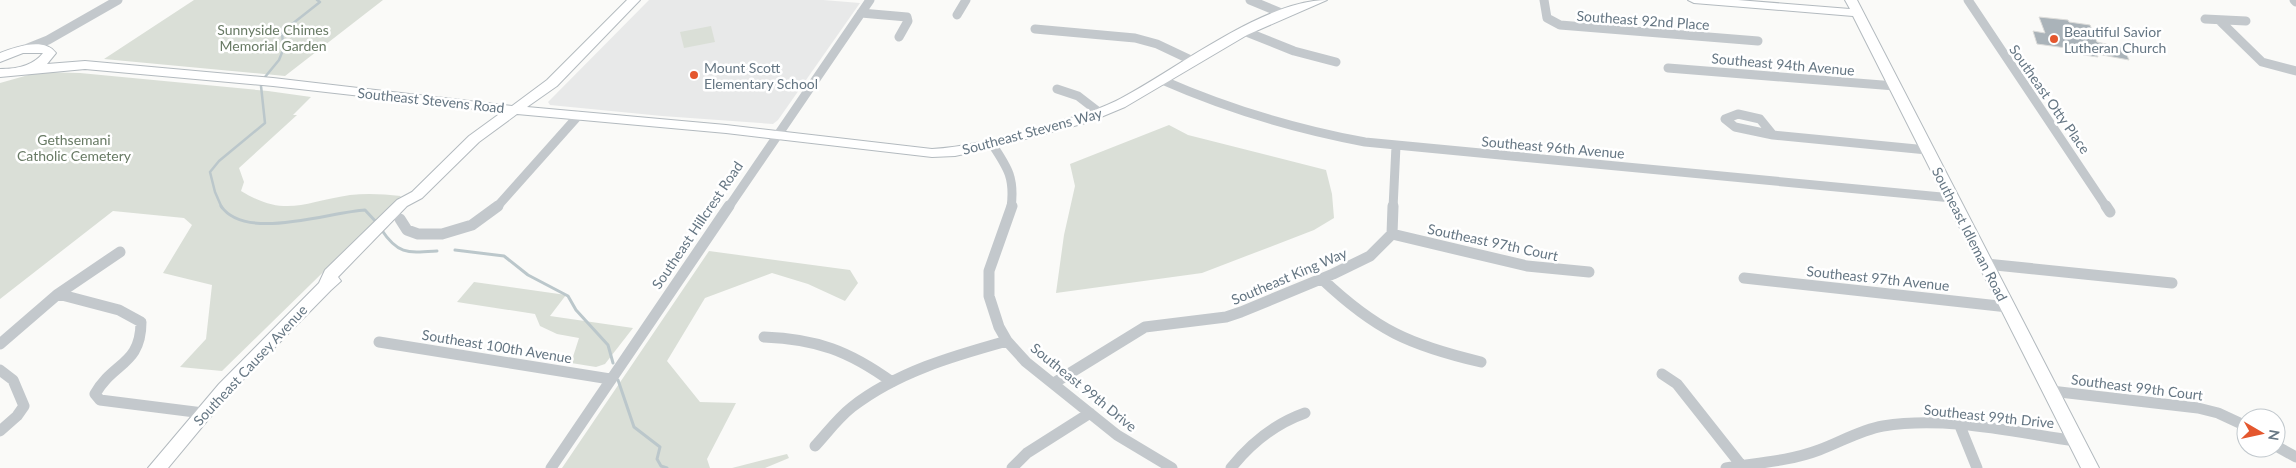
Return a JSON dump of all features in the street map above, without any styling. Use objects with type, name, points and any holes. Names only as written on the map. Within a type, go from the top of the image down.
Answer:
[{"type":"street","points":[[0,58],[22,50],[89,18],[118,0]]},
{"type":"street","name":"Southeast Causey Avenue","points":[[158,468],[203,413],[246,366],[325,286],[342,276],[362,250],[398,222],[414,205],[417,195],[469,143],[552,83],[634,0]]},
{"type":"street","name":"Southeast Hillcrest Road","points":[[551,468],[870,0]]},
{"type":"street","points":[[957,15],[966,0]]},
{"type":"street","points":[[1250,0],[1282,13]]},
{"type":"street","name":"Southeast Stevens Way","points":[[777,135],[932,153],[961,151],[992,144],[1100,113],[1162,80],[1244,31],[1282,13],[1321,0]]},
{"type":"street","name":"Southeast 92nd Place","points":[[1544,0],[1547,18],[1560,25],[1758,41]]},
{"type":"street","points":[[1694,0],[1858,13]]},
{"type":"street","name":"Southeast Idleman Road","points":[[1852,0],[2090,468]]},
{"type":"street","name":"Southeast Otty Place","points":[[1968,0],[2110,212]]},
{"type":"street","points":[[861,13],[907,17],[908,21],[900,37]]},
{"type":"street","points":[[0,78],[42,62],[49,53],[89,18]]},
{"type":"street","points":[[2205,19],[2246,22]]},
{"type":"street","points":[[2219,20],[2262,62],[2296,71]]},
{"type":"street","points":[[1035,29],[1135,38],[1156,44],[1193,61]]},
{"type":"street","points":[[1244,31],[1294,51],[1336,62]]},
{"type":"street","points":[[0,54],[22,50]]},
{"type":"street","name":"Southeast Stevens Road","points":[[22,50],[49,53],[61,60],[84,62],[85,66]]},
{"type":"street","name":"Southeast Stevens Road","points":[[0,73],[85,66],[273,82],[515,110],[777,135]]},
{"type":"street","name":"Southeast 94th Avenue","points":[[1668,68],[1895,86]]},
{"type":"street","name":"Southeast 96th Avenue","points":[[1162,80],[1217,104],[1278,124],[1344,138],[1396,146],[1952,198]]},
{"type":"street","points":[[1057,89],[1078,96],[1100,113]]},
{"type":"street","points":[[398,222],[418,234],[442,234],[472,225],[486,216],[578,116]]},
{"type":"street","points":[[1773,135],[1927,150]]},
{"type":"street","name":"Southeast 99th Drive","points":[[992,144],[1008,170],[1014,189],[1011,211],[992,260],[988,280],[992,310],[1007,341],[1026,362],[1117,435],[1172,468]]},
{"type":"street","points":[[1392,234],[1396,146]]},
{"type":"street","name":"Southeast 97th Court","points":[[1392,234],[1527,266],[1590,272]]},
{"type":"street","name":"Southeast King Way","points":[[1054,383],[1107,348],[1145,327],[1226,317],[1322,279],[1370,256],[1392,234]]},
{"type":"street","points":[[0,344],[58,294],[120,252]]},
{"type":"street","points":[[1986,264],[2172,283]]},
{"type":"street","name":"Southeast 97th Avenue","points":[[1744,278],[2008,307]]},
{"type":"street","points":[[1322,279],[1358,312],[1398,337],[1445,353],[1481,362]]},
{"type":"street","points":[[58,294],[119,310],[141,322],[142,338],[140,347],[101,384],[95,394],[100,400],[203,413]]},
{"type":"street","points":[[764,337],[793,338],[827,344],[861,359],[892,382]]},
{"type":"street","points":[[815,446],[852,407],[892,382],[954,356],[1007,341]]},
{"type":"street","name":"Southeast 100th Avenue","points":[[380,342],[610,379]]},
{"type":"street","points":[[0,370],[14,378],[24,406],[18,416],[0,431]]},
{"type":"street","points":[[1662,374],[1677,384],[1741,465]]},
{"type":"street","name":"Southeast 99th Court","points":[[2051,391],[2198,408],[2218,413],[2236,421]]},
{"type":"street","points":[[1012,468],[1027,453],[1090,413]]},
{"type":"street","points":[[1231,468],[1251,444],[1278,423],[1305,413]]},
{"type":"street","name":"Southeast 99th Drive","points":[[1726,468],[1788,458],[1883,426],[1932,423],[2076,441]]},
{"type":"street","points":[[1960,426],[1978,468]]},
{"type":"shaded area","name":"Mount Scott Elementary School","points":[[649,0],[823,0],[860,3],[778,120],[773,124],[550,105],[548,102]]},
{"type":"green space","name":"Sunnyside Chimes Memorial Garden","points":[[194,0],[383,0],[285,76],[104,59]]},
{"type":"green space","points":[[711,26],[715,42],[684,48],[680,32]]},
{"type":"green space","name":"Gethsemani Catholic Cemetery","points":[[39,72],[80,73],[268,91],[311,97],[293,115],[297,115],[239,168],[244,182],[241,191],[270,204],[283,206],[295,206],[356,194],[401,196],[222,371],[180,367],[206,339],[212,285],[163,273],[192,225],[184,218],[113,211],[0,299],[0,83]]},
{"type":"green space","points":[[1169,125],[1188,135],[1326,170],[1332,194],[1334,218],[1314,230],[1202,273],[1056,293],[1064,235],[1075,186],[1070,164]]},
{"type":"green space","points":[[709,251],[850,270],[858,283],[845,301],[808,284],[772,273],[705,298],[667,361],[700,402],[736,403],[707,459],[710,468],[562,468]]},
{"type":"green space","points":[[474,282],[566,295],[550,316],[633,328],[605,364],[596,367],[571,363],[579,338],[557,334],[540,326],[535,314],[457,302]]},
{"type":"green space","points":[[787,454],[789,458],[765,468],[732,468]]},
{"type":"building","name":"Beautiful Savior Lutheran Church","points":[[2039,17],[2068,20],[2069,22],[2090,25],[2097,42],[2124,48],[2129,60],[2097,54],[2098,57],[2083,55],[2081,50],[2037,44],[2033,31],[2045,33]]},
{"type":"waterway","points":[[283,44],[282,32],[320,2],[317,0]]},
{"type":"waterway","points":[[265,77],[279,60],[283,50]]},
{"type":"waterway","points":[[221,206],[210,172],[219,161],[265,123],[261,86]]},
{"type":"waterway","points":[[221,206],[233,217],[249,222],[268,224],[288,222],[365,210],[378,224]]},
{"type":"waterway","points":[[381,229],[393,244],[404,250],[411,252],[437,251]]},
{"type":"waterway","points":[[455,250],[504,256],[528,275],[568,296],[576,310],[608,345],[613,363]]},
{"type":"waterway","points":[[618,380],[634,427],[660,447],[657,459],[661,466],[667,468]]},
{"type":"place","name":"Beautiful Savior Lutheran Church","points":[[2054,39]]},
{"type":"place","name":"Mount Scott Elementary School","points":[[694,75]]}]
